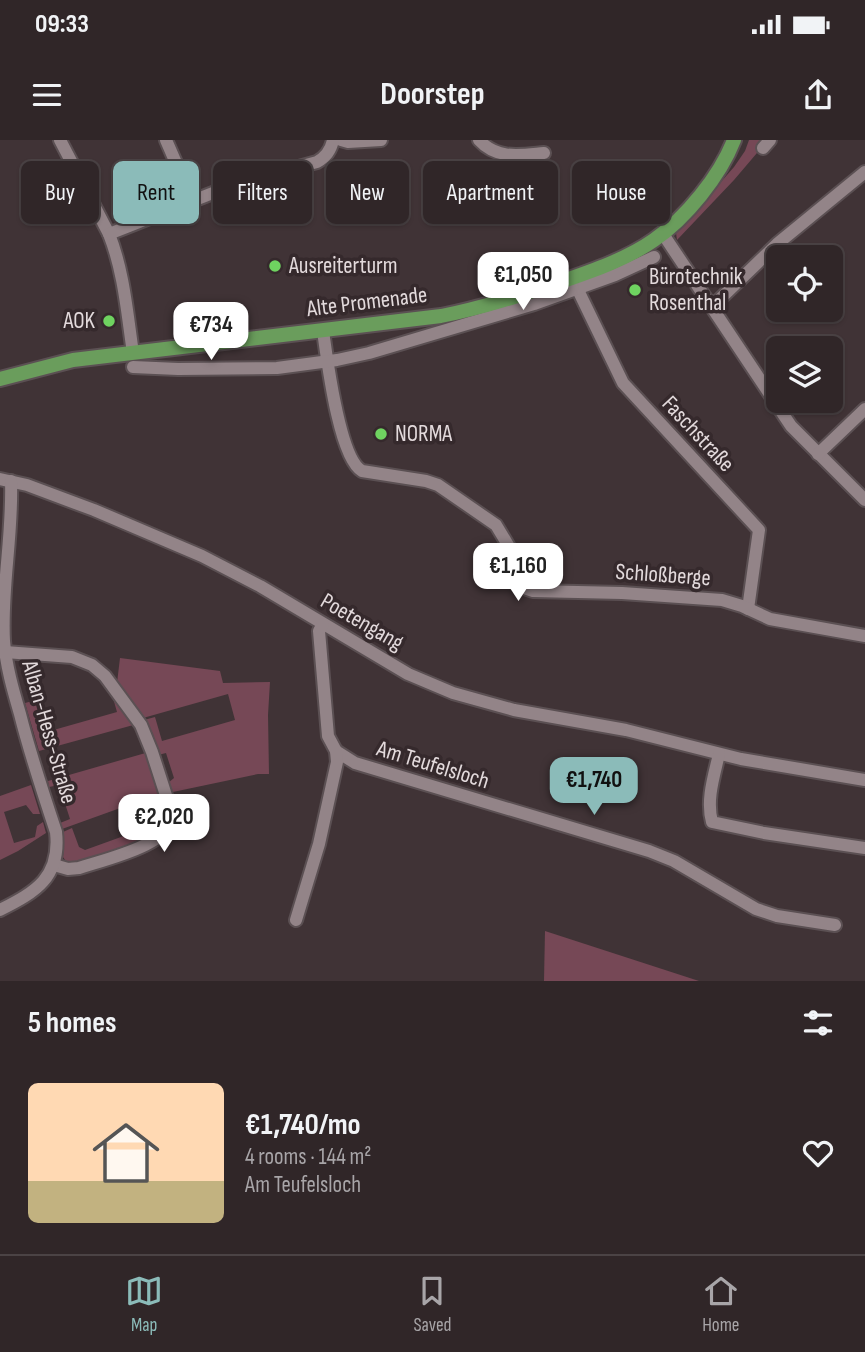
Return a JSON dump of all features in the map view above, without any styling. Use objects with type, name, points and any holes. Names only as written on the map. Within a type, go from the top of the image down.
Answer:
[{"type":"main road","points":[[651,251],[713,179],[734,140]]},
{"type":"main road","name":"Alte Promenade","points":[[0,379],[73,360],[133,360],[471,310],[651,251]]},
{"type":"street","points":[[60,140],[115,248],[124,289],[133,360]]},
{"type":"street","points":[[166,140],[175,161]]},
{"type":"street","points":[[199,199],[233,185],[317,162],[325,158],[332,140]]},
{"type":"street","points":[[341,140],[381,140]]},
{"type":"street","points":[[479,140],[488,148],[507,155],[544,153]]},
{"type":"street","points":[[711,305],[780,242],[865,172]]},
{"type":"street","points":[[109,234],[135,224]]},
{"type":"street","points":[[663,234],[791,426],[865,500]]},
{"type":"street","name":"Alte Promenade","points":[[133,360],[178,369],[277,368],[327,362],[379,350],[578,290],[615,275],[651,251]]},
{"type":"street","name":"Faschstraße","points":[[578,290],[622,383],[759,530],[748,609]]},
{"type":"street","name":"Schloßberge","points":[[323,331],[327,362],[347,450],[357,469],[438,485],[496,525],[527,589],[712,599],[748,609],[770,619],[865,636]]},
{"type":"street","points":[[818,454],[865,409]]},
{"type":"street","name":"Poetengang","points":[[5,480],[37,488],[202,556],[260,586],[408,674],[453,693],[514,710],[626,730],[741,759],[865,780]]},
{"type":"street","name":"Alban-Hess-Straße","points":[[4,659],[72,657],[92,665],[105,676],[141,725],[152,752],[172,814],[169,828],[161,836],[146,845],[79,868],[68,869],[54,865],[55,832],[4,659],[4,614],[12,517],[5,480]]},
{"type":"street","points":[[296,920],[319,844],[337,762],[336,751],[328,737],[319,631],[323,624]]},
{"type":"street","name":"Am Teufelsloch","points":[[336,751],[355,763],[649,850],[674,861],[756,909],[777,916],[835,925]]},
{"type":"street","points":[[719,754],[711,788],[709,811],[712,822],[764,833],[865,848]]},
{"type":"street","points":[[0,910],[36,889],[54,865]]},
{"type":"shaded area","points":[[749,140],[768,140],[677,240],[676,233],[734,167]]},
{"type":"shaded area","points":[[120,658],[220,671],[223,683],[270,682],[269,774],[173,792],[168,783],[174,778],[166,753],[158,755],[152,732],[149,733],[144,720],[155,717],[162,741],[235,720],[228,694],[143,718],[117,683]]},
{"type":"shaded area","points":[[116,697],[137,724],[39,751],[25,703],[40,699],[50,731],[117,712],[113,698]]},
{"type":"shaded area","points":[[149,752],[162,793],[62,829],[60,823],[70,819],[59,785],[49,787],[48,781]]},
{"type":"shaded area","points":[[31,785],[40,814],[33,814],[26,805],[4,812],[14,843],[35,837],[37,826],[43,822],[46,833],[0,860],[0,796]]},
{"type":"shaded area","points":[[168,820],[157,835],[97,859],[68,864],[63,857],[63,832],[72,828],[79,847],[85,850]]},
{"type":"shaded area","points":[[545,931],[699,981],[544,981]]},
{"type":"place","name":"Ausreiterturm","points":[[275,266]]},
{"type":"place","name":"Bürotechnik Rosenthal","points":[[635,290]]},
{"type":"place","name":"AOK","points":[[109,321]]},
{"type":"place","name":"NORMA","points":[[381,434]]}]
